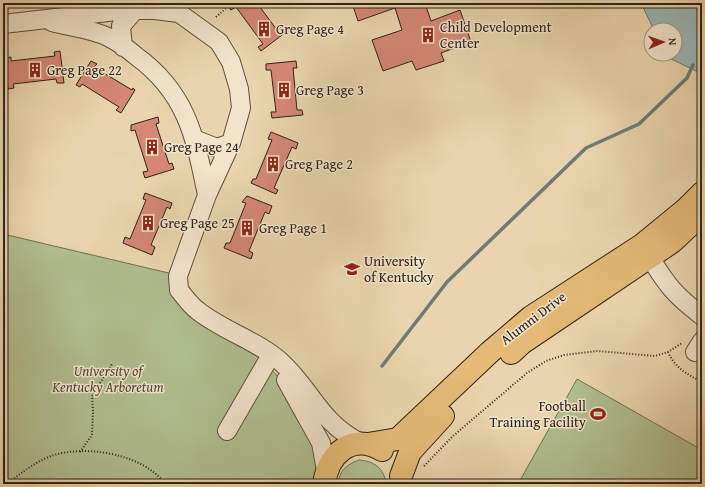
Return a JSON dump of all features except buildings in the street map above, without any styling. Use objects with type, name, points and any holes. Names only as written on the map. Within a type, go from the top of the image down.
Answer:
[{"type":"main road","name":"Alumni Drive","points":[[401,480],[410,452],[431,427],[522,343],[646,251],[702,193]]},
{"type":"main road","name":"Alumni Drive","points":[[324,479],[336,454],[353,445],[398,439],[490,352],[531,317],[646,251],[672,242],[702,214]]},
{"type":"main road","points":[[366,444],[382,449],[393,458],[401,480]]},
{"type":"street","points":[[123,47],[121,26],[135,10]]},
{"type":"street","points":[[3,24],[135,10],[179,12],[219,42],[232,62],[240,89],[241,108],[231,143],[207,195],[178,276],[179,290],[197,310],[271,355],[298,379],[325,417],[338,430],[366,444]]},
{"type":"street","points":[[44,20],[108,37],[154,69],[176,96],[187,118],[194,139],[207,195]]},
{"type":"street","points":[[194,139],[217,148],[231,143]]},
{"type":"street","points":[[646,251],[664,282],[684,303],[702,316]]},
{"type":"street","points":[[227,431],[271,355]]},
{"type":"street","points":[[271,355],[320,443],[324,479]]},
{"type":"path","points":[[216,17],[232,3]]},
{"type":"path","points":[[422,470],[425,464],[453,436],[527,373],[546,362],[564,355],[597,351],[641,356],[655,356],[694,345]]},
{"type":"path","points":[[668,352],[672,362],[680,369],[702,382]]},
{"type":"path","points":[[80,452],[92,436],[92,396],[112,364]]},
{"type":"path","points":[[7,484],[36,463],[53,456],[80,452],[112,454],[133,460],[156,474],[165,484]]},
{"type":"green space","name":"University of Kentucky Arboretum","points":[[3,234],[173,274],[173,286],[257,354],[280,379],[314,444],[318,463],[313,484],[3,484]]},
{"type":"green space","name":"Football Training Facility","points":[[577,379],[702,450],[702,484],[518,484]]},
{"type":"green space","points":[[359,460],[369,462],[377,466],[385,478],[386,484],[338,484],[340,475],[344,469]]},
{"type":"water","points":[[641,3],[702,3],[702,74],[677,62],[683,62],[683,22],[650,22]]},
{"type":"waterway","points":[[382,366],[447,282],[586,148],[639,124],[687,78],[693,65]]},
{"type":"place","name":"Greg Page 4","points":[[264,29]]},
{"type":"place","name":"Child Development Center","points":[[428,35]]},
{"type":"place","name":"Greg Page 22","points":[[35,70]]},
{"type":"place","name":"Greg Page 3","points":[[284,90]]},
{"type":"place","name":"Greg Page 24","points":[[152,147]]},
{"type":"place","name":"Greg Page 2","points":[[273,164]]},
{"type":"place","name":"Greg Page 25","points":[[148,223]]},
{"type":"place","name":"Greg Page 1","points":[[247,228]]},
{"type":"place","name":"University of Kentucky","points":[[352,269]]},
{"type":"place","name":"Football Training Facility","points":[[598,414]]}]
